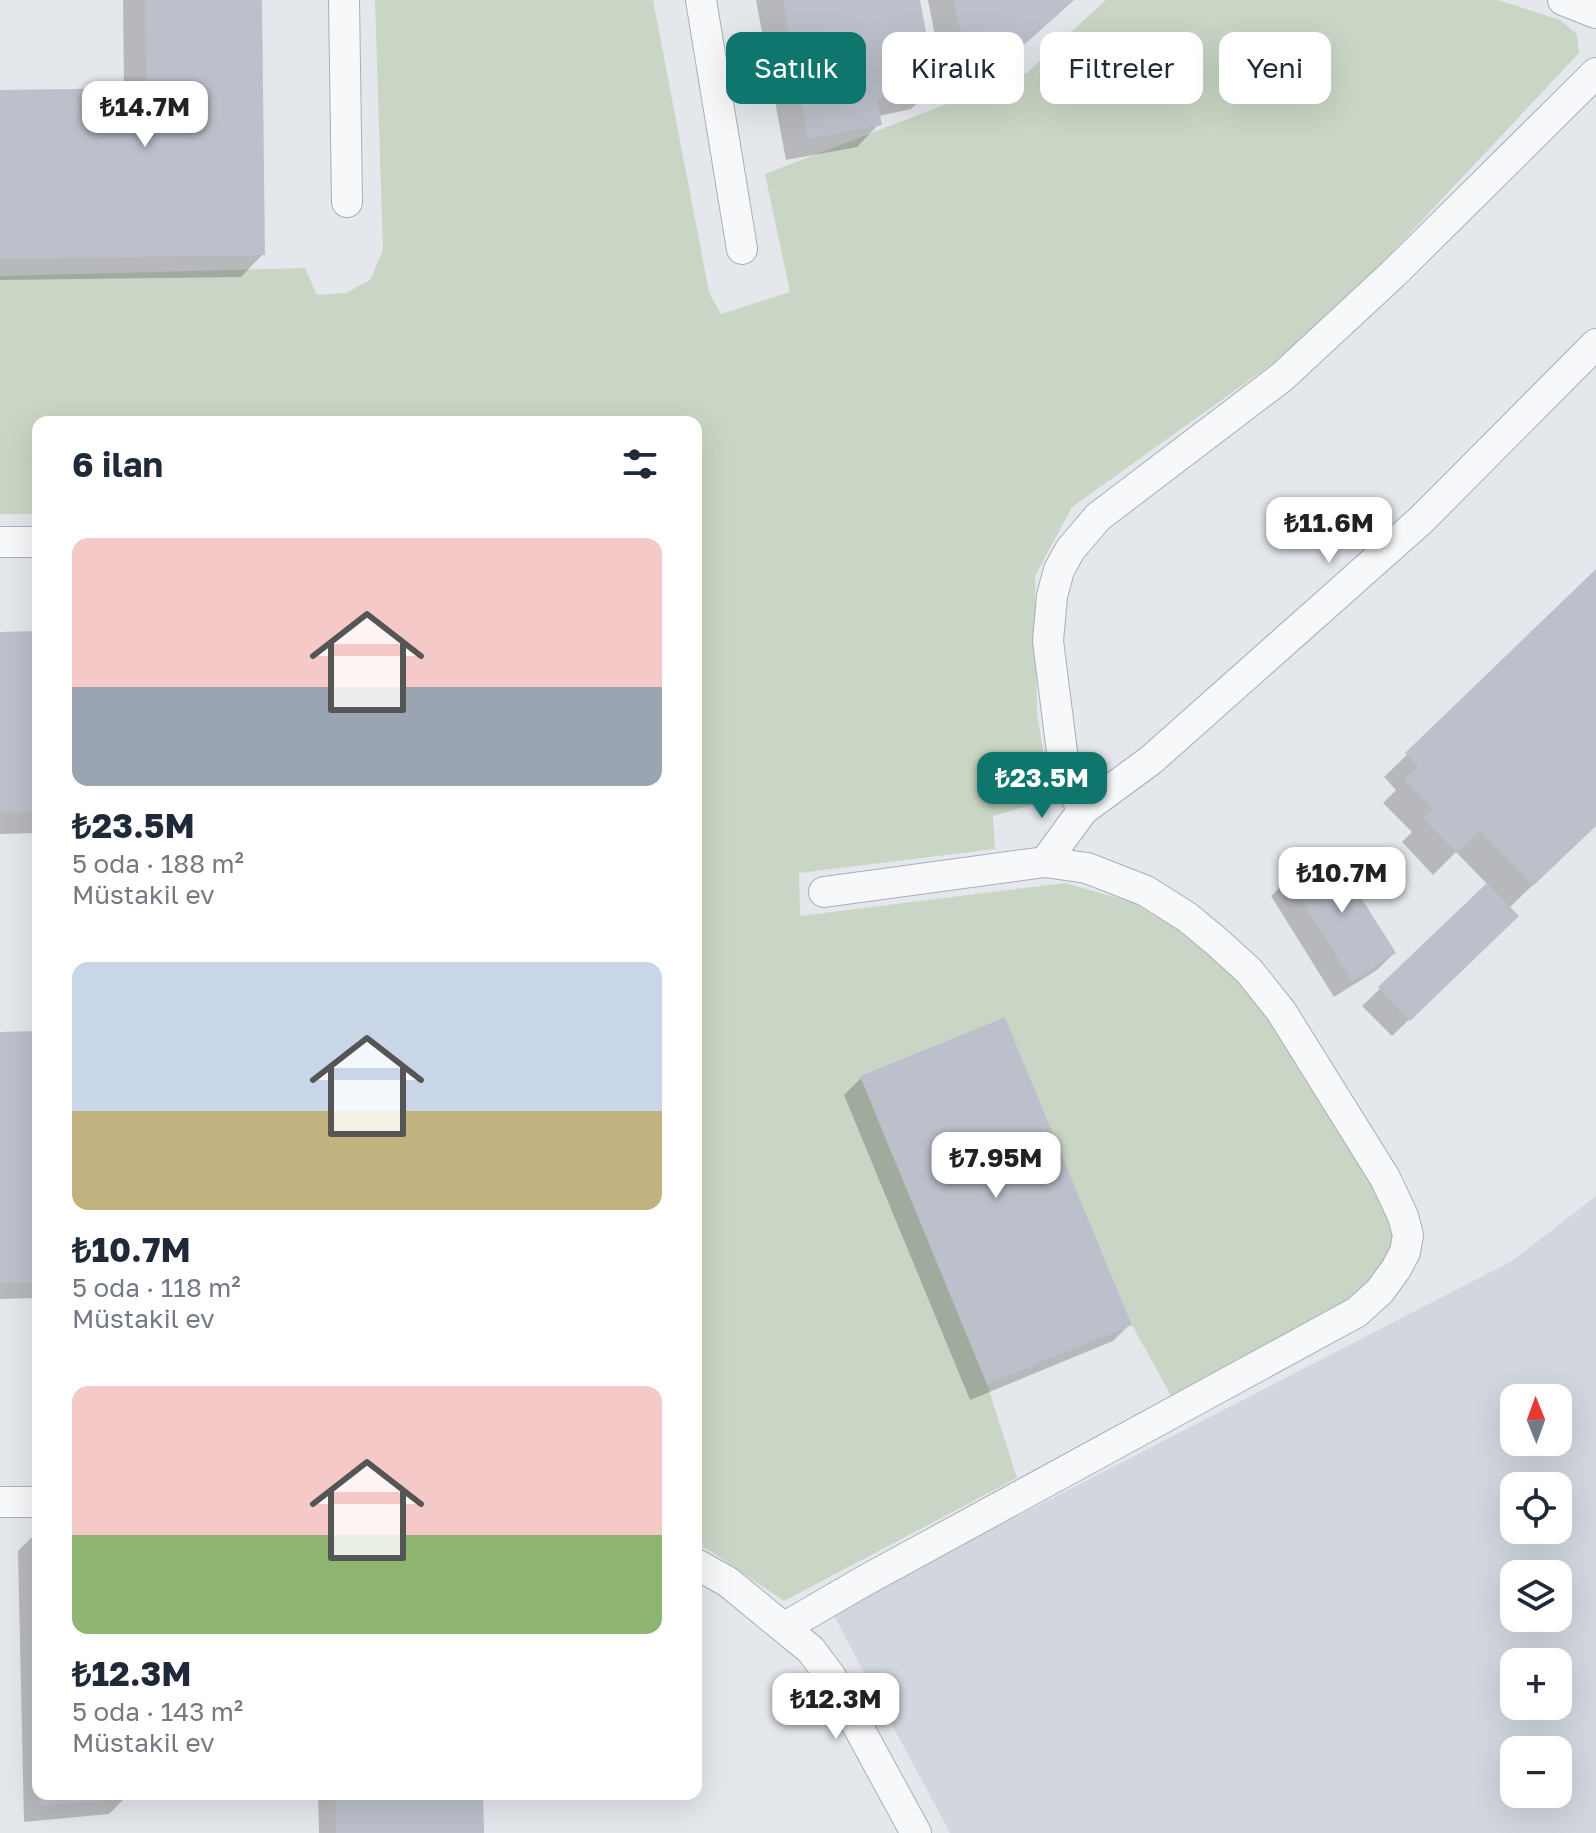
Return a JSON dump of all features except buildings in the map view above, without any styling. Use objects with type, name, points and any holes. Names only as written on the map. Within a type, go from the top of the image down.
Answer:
[{"type":"street","points":[[344,0],[347,202]]},
{"type":"street","points":[[701,0],[742,249]]},
{"type":"street","points":[[1563,0],[1596,13]]},
{"type":"street","points":[[1083,810],[1069,784],[1062,752],[1048,641],[1052,596],[1059,570],[1070,550],[1098,517],[1282,377],[1393,274],[1596,73]]},
{"type":"street","points":[[1045,862],[1083,810],[1151,760],[1421,520],[1596,344]]},
{"type":"street","points":[[0,542],[32,542]]},
{"type":"street","points":[[785,1627],[1357,1312],[1380,1291],[1396,1269],[1405,1252],[1408,1235],[1403,1216],[1385,1178],[1281,1011],[1249,971],[1216,941],[1187,917],[1146,891],[1087,868],[1045,862],[824,892]]},
{"type":"street","points":[[0,1502],[32,1502]]},
{"type":"street","points":[[702,1567],[728,1582],[811,1650],[831,1677],[916,1833]]},
{"type":"shaded area","points":[[1596,1196],[1596,1833],[950,1833],[832,1612],[1512,1261]]},
{"type":"green space","points":[[375,0],[653,0],[709,292],[721,314],[790,292],[765,174],[947,104],[1024,104],[1024,74],[1040,61],[1040,104],[1203,104],[1203,32],[1071,32],[1106,0],[1498,0],[1560,20],[1577,34],[1579,53],[1318,331],[1072,507],[1035,576],[1037,714],[1051,799],[993,816],[995,849],[799,873],[800,916],[1065,883],[1132,902],[1200,943],[1274,1018],[1340,1119],[1398,1239],[1378,1285],[1174,1401],[1132,1325],[1005,1017],[860,1076],[987,1384],[1017,1478],[784,1601],[702,1547],[702,416],[32,416],[32,514],[0,514],[0,276],[305,268],[317,295],[346,293],[370,280],[383,250]]}]
